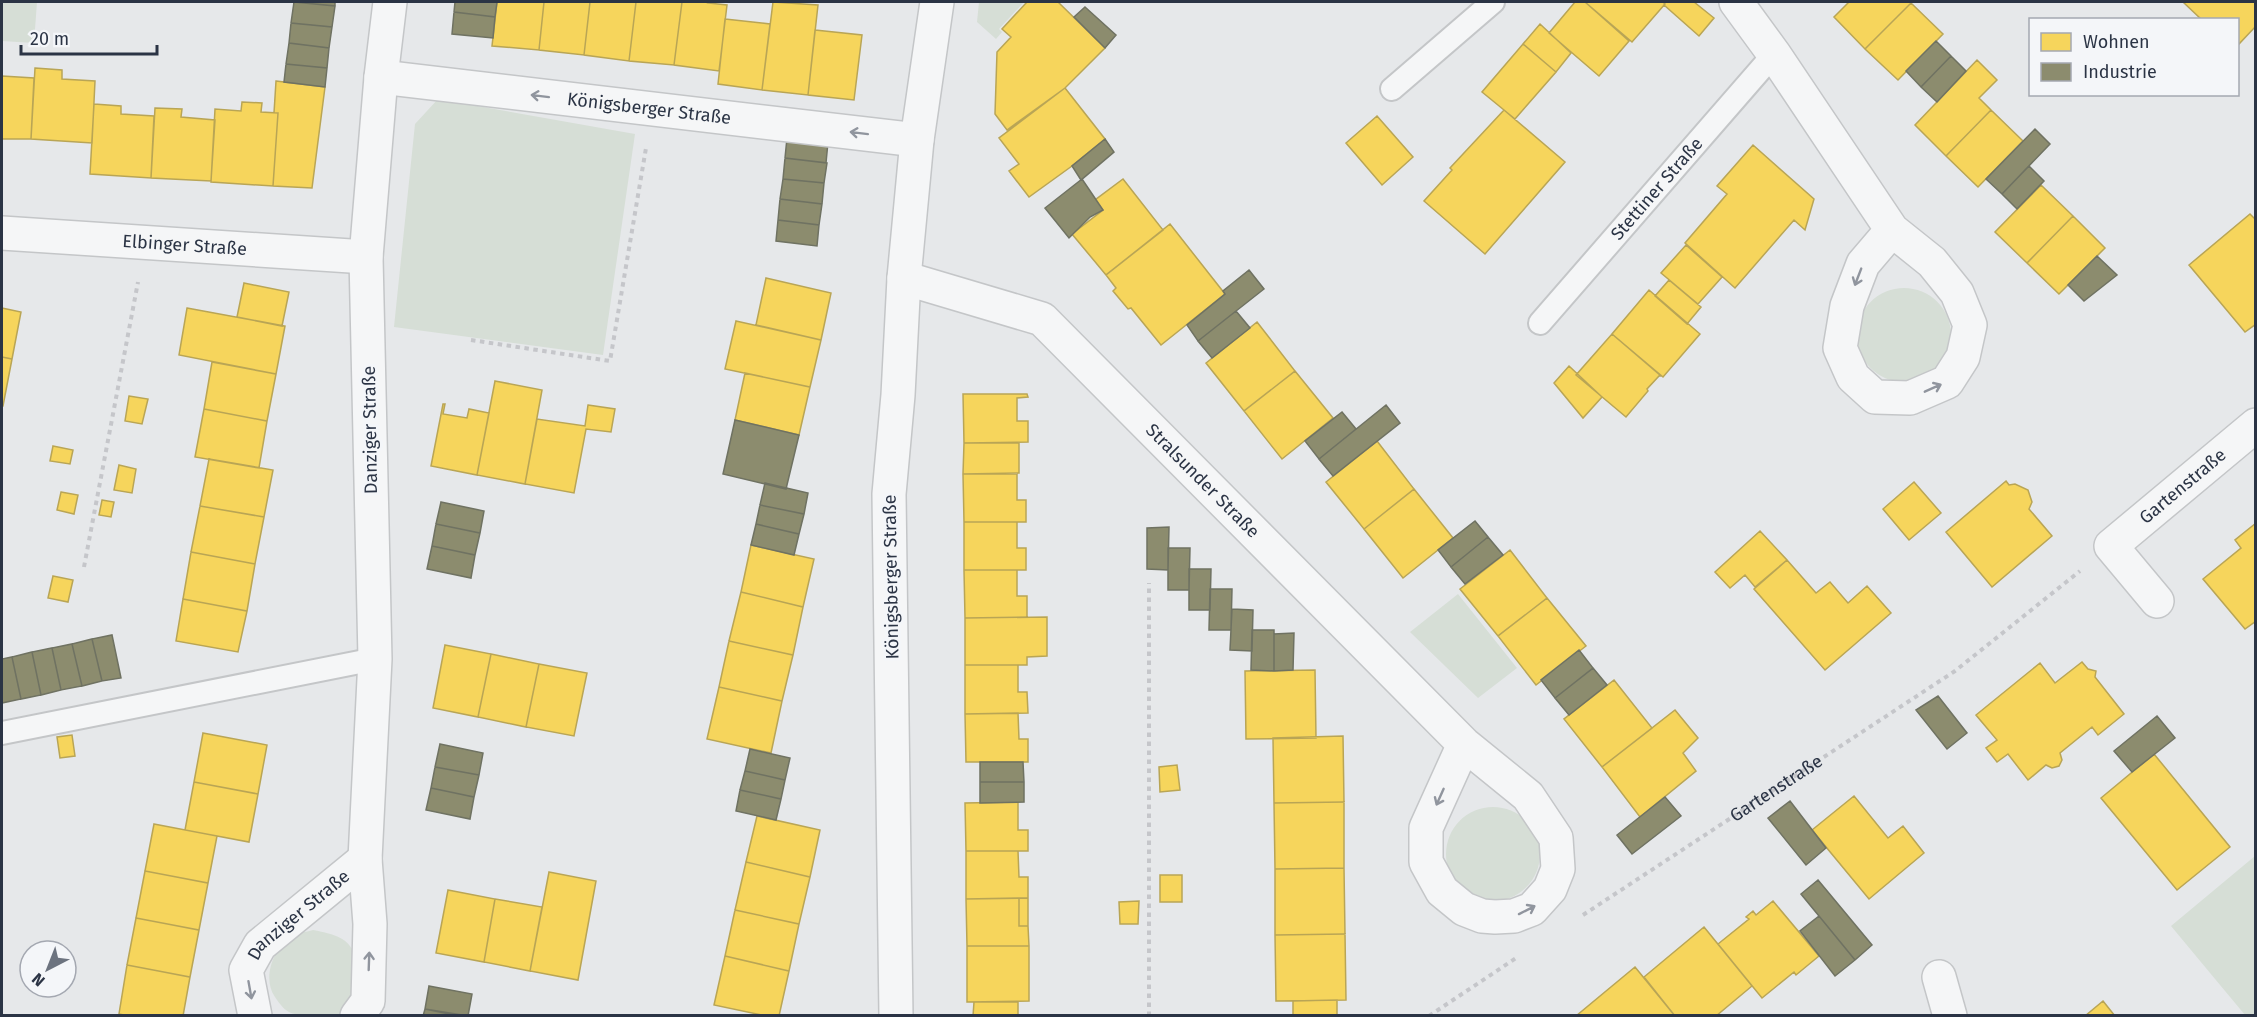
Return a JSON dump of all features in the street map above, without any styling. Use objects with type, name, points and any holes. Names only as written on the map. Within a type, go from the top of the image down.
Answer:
[{"type":"street","name":"Danziger Straße","points":[[357,1016],[368,1001],[370,924],[365,859],[375,659],[366,257],[381,77],[390,2]]},
{"type":"street","name":"Königsberger Straße","points":[[896,1016],[889,494],[898,395],[904,278],[917,140],[937,2]]},
{"type":"street","points":[[1736,2],[1774,54],[1892,230],[1932,262],[1957,293],[1970,325],[1963,357],[1947,382],[1911,398],[1875,397],[1853,377],[1840,348],[1847,306],[1863,264],[1892,230]]},
{"type":"street","name":"Königsberger Straße","points":[[381,77],[917,140]]},
{"type":"street","name":"Elbinger Straße","points":[[2,233],[366,257]]},
{"type":"street","name":"Stralsunder Straße","points":[[904,278],[1042,319],[1464,744],[1528,796],[1556,838],[1558,869],[1550,889],[1533,909],[1514,916],[1482,916],[1464,909],[1442,891],[1426,862],[1426,828],[1464,744]]},
{"type":"street","name":"Gartenstraße","points":[[2110,546],[2256,425]]},
{"type":"street","points":[[2110,546],[2157,601]]},
{"type":"street","name":"Danziger Straße","points":[[255,1016],[246,970],[260,945],[365,859]]},
{"type":"street","points":[[1939,977],[1950,1016]]},
{"type":"lane","points":[[1392,90],[1493,2]]},
{"type":"lane","name":"Stettiner Straße","points":[[1540,323],[1774,54]]},
{"type":"lane","points":[[2,733],[375,659]]},
{"type":"path","points":[[471,340],[610,361],[653,109]]},
{"type":"path","points":[[84,567],[140,272]]},
{"type":"path","name":"Gartenstraße","points":[[1574,921],[1955,671],[2110,546]]},
{"type":"path","points":[[1149,583],[1149,1016]]},
{"type":"path","points":[[1429,1016],[1518,957]]},
{"type":"shaded area","points":[[2,2],[37,2],[34,43],[2,41]]},
{"type":"shaded area","points":[[979,2],[1024,2],[999,29],[1002,32],[996,39],[977,22]]},
{"type":"shaded area","points":[[438,99],[635,134],[603,355],[394,327],[415,124]]},
{"type":"shaded area","points":[[1895,288],[1913,288],[1938,301],[1948,317],[1951,335],[1948,353],[1938,369],[1913,382],[1895,382],[1870,369],[1857,344],[1857,326],[1870,301]]},
{"type":"shaded area","points":[[1458,594],[1517,668],[1478,698],[1410,632]]},
{"type":"shaded area","points":[[1493,807],[1511,811],[1526,821],[1536,836],[1540,854],[1536,872],[1526,887],[1511,897],[1493,901],[1475,897],[1460,887],[1450,872],[1446,854],[1450,836],[1460,821],[1475,811]]},
{"type":"shaded area","points":[[2255,856],[2255,1015],[2245,1015],[2171,926]]},
{"type":"shaded area","points":[[313,930],[335,935],[349,944],[359,966],[359,986],[356,996],[345,1011],[336,1015],[291,1013],[279,1003],[271,990],[269,982],[271,964],[279,948],[293,936]]},
{"type":"building: Wohnen","points":[[497,2],[544,2],[539,50],[492,46]]},
{"type":"building: Wohnen","points":[[544,2],[590,2],[584,55],[539,50]]},
{"type":"building: Wohnen","points":[[590,2],[636,2],[629,61],[584,55]]},
{"type":"building: Wohnen","points":[[636,2],[682,2],[674,65],[629,61]]},
{"type":"building: Wohnen","points":[[682,2],[727,5],[719,71],[674,65]]},
{"type":"building: Wohnen","points":[[773,2],[818,5],[808,95],[762,90]]},
{"type":"building: Wohnen","points":[[1027,2],[1058,2],[1105,48],[1065,88],[1007,130],[995,114],[997,52],[1011,37],[1002,29]]},
{"type":"building: Wohnen","points":[[1575,2],[1585,2],[1629,41],[1599,76],[1549,33]]},
{"type":"building: Wohnen","points":[[1585,2],[1663,2],[1665,4],[1632,42]]},
{"type":"building: Wohnen","points":[[1663,2],[1694,2],[1714,18],[1699,36]]},
{"type":"building: Wohnen","points":[[1849,2],[1911,3],[1865,49],[1834,17]]},
{"type":"building: Wohnen","points":[[2183,2],[2256,2],[2256,26],[2239,44],[2239,18],[2200,18]]},
{"type":"building: Wohnen","points":[[1911,3],[1943,34],[1898,80],[1865,49]]},
{"type":"building: Wohnen","points":[[725,19],[770,24],[762,90],[718,84]]},
{"type":"building: Wohnen","points":[[1540,24],[1571,53],[1556,72],[1523,44]]},
{"type":"building: Wohnen","points":[[815,30],[862,35],[854,100],[808,95]]},
{"type":"building: Wohnen","points":[[1523,44],[1556,72],[1515,119],[1482,92]]},
{"type":"building: Wohnen","points":[[1977,60],[1997,80],[1979,98],[1991,110],[1946,156],[1915,125]]},
{"type":"building: Wohnen","points":[[35,68],[62,70],[62,79],[95,81],[92,143],[31,139]]},
{"type":"building: Wohnen","points":[[2,76],[34,78],[31,139],[2,139]]},
{"type":"building: Wohnen","points":[[276,81],[325,87],[312,188],[273,186],[278,113],[274,113]]},
{"type":"building: Wohnen","points":[[1065,88],[1105,139],[1029,197],[1009,171],[1019,164],[999,138]]},
{"type":"building: Wohnen","points":[[242,102],[262,103],[261,112],[278,113],[273,186],[211,182],[215,109],[241,111]]},
{"type":"building: Wohnen","points":[[94,104],[121,106],[121,114],[154,116],[151,178],[90,174]]},
{"type":"building: Wohnen","points":[[155,108],[182,109],[181,117],[215,120],[211,181],[151,178]]},
{"type":"building: Wohnen","points":[[1504,110],[1565,162],[1485,254],[1424,201],[1452,170],[1450,168]]},
{"type":"building: Wohnen","points":[[1991,110],[2023,141],[1978,187],[1946,156]]},
{"type":"building: Wohnen","points":[[1377,116],[1413,157],[1382,185],[1346,143]]},
{"type":"building: Wohnen","points":[[1753,145],[1814,199],[1805,230],[1794,220],[1735,288],[1685,243],[1727,194],[1717,186]]},
{"type":"building: Wohnen","points":[[1123,179],[1163,230],[1106,275],[1072,234],[1103,210],[1095,200]]},
{"type":"building: Wohnen","points":[[2041,185],[2073,216],[2027,263],[1995,232]]},
{"type":"building: Wohnen","points":[[2250,214],[2256,220],[2256,324],[2245,332],[2189,265]]},
{"type":"building: Wohnen","points":[[2073,216],[2105,248],[2059,294],[2027,263]]},
{"type":"building: Wohnen","points":[[1170,224],[1225,294],[1161,345],[1131,308],[1128,309],[1113,291],[1116,288],[1106,275]]},
{"type":"building: Wohnen","points":[[1686,245],[1722,277],[1698,304],[1661,273]]},
{"type":"building: Wohnen","points":[[766,278],[831,293],[821,340],[756,325]]},
{"type":"building: Wohnen","points":[[1669,280],[1701,307],[1687,324],[1655,296]]},
{"type":"building: Wohnen","points":[[244,283],[289,292],[282,326],[237,317]]},
{"type":"building: Wohnen","points":[[1649,290],[1700,334],[1663,377],[1612,334]]},
{"type":"building: Wohnen","points":[[2,308],[21,312],[12,359],[2,357]]},
{"type":"building: Wohnen","points":[[187,308],[285,326],[276,374],[179,355]]},
{"type":"building: Wohnen","points":[[736,321],[821,340],[810,387],[725,369]]},
{"type":"building: Wohnen","points":[[1257,322],[1295,371],[1244,411],[1206,363]]},
{"type":"building: Wohnen","points":[[1612,334],[1661,376],[1647,389],[1648,391],[1626,417],[1576,375]]},
{"type":"building: Wohnen","points":[[2,357],[12,359],[3,406],[2,406]]},
{"type":"building: Wohnen","points":[[212,362],[276,374],[267,421],[204,409]]},
{"type":"building: Wohnen","points":[[1569,366],[1602,397],[1583,418],[1554,383]]},
{"type":"building: Wohnen","points":[[1295,371],[1333,418],[1282,459],[1244,411]]},
{"type":"building: Wohnen","points":[[745,373],[810,387],[799,435],[735,420]]},
{"type":"building: Wohnen","points":[[495,381],[542,390],[525,484],[477,475]]},
{"type":"building: Wohnen","points":[[963,394],[1027,394],[1028,397],[1017,398],[1017,421],[1028,421],[1028,442],[964,443]]},
{"type":"building: Wohnen","points":[[129,396],[148,399],[142,424],[125,421]]},
{"type":"building: Wohnen","points":[[443,404],[445,404],[443,414],[467,418],[469,409],[489,413],[477,475],[431,466]]},
{"type":"building: Wohnen","points":[[588,405],[615,409],[611,432],[586,429],[574,493],[525,484],[537,419],[585,426]]},
{"type":"building: Wohnen","points":[[204,409],[267,421],[259,468],[195,457]]},
{"type":"building: Wohnen","points":[[1377,441],[1414,489],[1364,529],[1326,482]]},
{"type":"building: Wohnen","points":[[964,443],[1019,443],[1019,473],[963,474]]},
{"type":"building: Wohnen","points":[[53,446],[73,450],[70,464],[50,461]]},
{"type":"building: Wohnen","points":[[209,459],[273,470],[264,517],[200,506]]},
{"type":"building: Wohnen","points":[[119,465],[136,469],[132,493],[114,490]]},
{"type":"building: Wohnen","points":[[963,474],[1017,474],[1017,500],[1026,500],[1026,522],[964,522]]},
{"type":"building: Wohnen","points":[[2006,481],[2009,485],[2015,484],[2028,490],[2032,502],[2029,509],[2052,536],[1992,587],[1946,532]]},
{"type":"building: Wohnen","points":[[1914,482],[1941,513],[1909,540],[1883,509]]},
{"type":"building: Wohnen","points":[[1414,489],[1453,538],[1403,578],[1364,529]]},
{"type":"building: Wohnen","points":[[61,492],[78,495],[74,514],[57,510]]},
{"type":"building: Wohnen","points":[[102,500],[114,502],[111,517],[99,515]]},
{"type":"building: Wohnen","points":[[200,506],[264,517],[255,564],[191,552]]},
{"type":"building: Wohnen","points":[[964,522],[1017,522],[1017,548],[1026,548],[1026,570],[964,570]]},
{"type":"building: Wohnen","points":[[2256,523],[2256,621],[2245,629],[2203,579],[2241,548],[2235,540]]},
{"type":"building: Wohnen","points":[[1760,531],[1787,560],[1755,587],[1745,575],[1730,588],[1715,572]]},
{"type":"building: Wohnen","points":[[751,545],[814,559],[803,607],[741,592]]},
{"type":"building: Wohnen","points":[[1510,550],[1547,598],[1498,636],[1460,589]]},
{"type":"building: Wohnen","points":[[191,552],[255,564],[247,611],[183,599]]},
{"type":"building: Wohnen","points":[[1787,560],[1816,593],[1830,582],[1848,603],[1867,586],[1891,613],[1825,670],[1754,589]]},
{"type":"building: Wohnen","points":[[964,570],[1017,570],[1017,596],[1027,596],[1027,617],[965,618]]},
{"type":"building: Wohnen","points":[[53,576],[73,580],[68,602],[48,598]]},
{"type":"building: Wohnen","points":[[741,592],[803,607],[793,655],[729,641]]},
{"type":"building: Wohnen","points":[[1547,598],[1586,646],[1536,685],[1498,636]]},
{"type":"building: Wohnen","points":[[183,599],[247,611],[238,652],[176,641]]},
{"type":"building: Wohnen","points":[[1047,617],[1047,656],[1027,657],[1027,665],[965,665],[965,618]]},
{"type":"building: Wohnen","points":[[729,641],[793,655],[782,701],[719,687]]},
{"type":"building: Wohnen","points":[[445,645],[491,654],[478,717],[433,708]]},
{"type":"building: Wohnen","points":[[491,654],[539,664],[526,727],[478,717]]},
{"type":"building: Wohnen","points":[[2082,662],[2088,669],[2096,671],[2095,677],[2124,714],[2098,735],[2092,727],[2060,753],[2062,760],[2059,766],[2052,768],[2046,765],[2028,780],[2008,754],[1997,762],[1986,748],[1997,740],[1976,715],[2040,663],[2055,683]]},
{"type":"building: Wohnen","points":[[539,664],[587,673],[574,736],[526,727]]},
{"type":"building: Wohnen","points":[[965,665],[1018,665],[1018,692],[1027,692],[1028,713],[965,714]]},
{"type":"building: Wohnen","points":[[1315,670],[1316,738],[1246,739],[1245,671]]},
{"type":"building: Wohnen","points":[[1614,680],[1652,728],[1602,767],[1564,719]]},
{"type":"building: Wohnen","points":[[719,687],[782,701],[771,753],[707,739]]},
{"type":"building: Wohnen","points":[[1675,710],[1698,738],[1683,753],[1696,771],[1640,817],[1602,767]]},
{"type":"building: Wohnen","points":[[1018,713],[1019,739],[1028,739],[1028,762],[966,762],[965,714]]},
{"type":"building: Wohnen","points":[[203,733],[267,745],[258,794],[194,782]]},
{"type":"building: Wohnen","points":[[72,735],[75,756],[60,758],[57,737]]},
{"type":"building: Wohnen","points":[[1343,736],[1344,802],[1274,803],[1273,738]]},
{"type":"building: Wohnen","points":[[2154,754],[2230,847],[2177,890],[2101,798]]},
{"type":"building: Wohnen","points":[[1177,765],[1180,790],[1160,792],[1159,767]]},
{"type":"building: Wohnen","points":[[194,782],[258,794],[249,842],[185,830]]},
{"type":"building: Wohnen","points":[[1854,796],[1888,838],[1903,826],[1924,853],[1869,899],[1812,830]]},
{"type":"building: Wohnen","points":[[1018,802],[1018,830],[1028,830],[1028,851],[966,851],[965,803]]},
{"type":"building: Wohnen","points":[[1344,802],[1344,868],[1275,869],[1274,803]]},
{"type":"building: Wohnen","points":[[757,816],[820,830],[810,877],[746,862]]},
{"type":"building: Wohnen","points":[[154,824],[217,836],[208,883],[145,871]]},
{"type":"building: Wohnen","points":[[966,851],[1018,851],[1019,877],[1028,877],[1028,898],[966,899]]},
{"type":"building: Wohnen","points":[[746,862],[810,877],[799,924],[735,910]]},
{"type":"building: Wohnen","points":[[1344,868],[1345,934],[1275,935],[1275,869]]},
{"type":"building: Wohnen","points":[[145,871],[208,883],[199,930],[136,918]]},
{"type":"building: Wohnen","points":[[549,872],[596,881],[578,980],[530,971]]},
{"type":"building: Wohnen","points":[[1160,875],[1182,875],[1182,902],[1160,902]]},
{"type":"building: Wohnen","points":[[448,890],[495,899],[484,962],[436,953]]},
{"type":"building: Wohnen","points":[[1019,898],[1028,898],[1028,926],[1019,926]]},
{"type":"building: Wohnen","points":[[1019,898],[1019,926],[1028,926],[1029,946],[967,946],[966,899]]},
{"type":"building: Wohnen","points":[[495,899],[542,907],[530,971],[484,962]]},
{"type":"building: Wohnen","points":[[1139,901],[1138,924],[1120,924],[1119,902]]},
{"type":"building: Wohnen","points":[[1773,901],[1819,956],[1796,975],[1794,972],[1762,998],[1718,944],[1749,919],[1746,917],[1753,911],[1756,915]]},
{"type":"building: Wohnen","points":[[735,910],[799,924],[789,971],[725,956]]},
{"type":"building: Wohnen","points":[[136,918],[199,930],[190,977],[127,965]]},
{"type":"building: Wohnen","points":[[1704,927],[1752,986],[1716,1016],[1675,1016],[1644,977]]},
{"type":"building: Wohnen","points":[[1345,934],[1346,1000],[1276,1001],[1275,935]]},
{"type":"building: Wohnen","points":[[967,946],[1029,946],[1029,1001],[967,1002]]},
{"type":"building: Wohnen","points":[[725,956],[789,971],[779,1016],[766,1016],[714,1005]]},
{"type":"building: Wohnen","points":[[127,965],[190,977],[183,1016],[119,1014]]},
{"type":"building: Wohnen","points":[[1635,967],[1675,1016],[1576,1016]]},
{"type":"building: Wohnen","points":[[1337,1000],[1337,1016],[1293,1016],[1293,1001]]},
{"type":"building: Wohnen","points":[[2103,1001],[2115,1016],[2085,1016]]},
{"type":"building: Wohnen","points":[[974,1002],[1018,1002],[1018,1016],[973,1016]]},
{"type":"building: Industrie","points":[[294,2],[335,2],[335,6]]},
{"type":"building: Industrie","points":[[294,2],[335,6],[332,27],[291,23]]},
{"type":"building: Industrie","points":[[455,2],[497,2],[495,17],[454,12]]},
{"type":"building: Industrie","points":[[1085,7],[1116,35],[1105,48],[1074,17]]},
{"type":"building: Industrie","points":[[454,12],[495,17],[493,38],[452,34]]},
{"type":"building: Industrie","points":[[291,23],[332,27],[329,48],[289,43]]},
{"type":"building: Industrie","points":[[1936,41],[1951,56],[1921,87],[1906,71]]},
{"type":"building: Industrie","points":[[289,43],[329,48],[327,68],[286,64]]},
{"type":"building: Industrie","points":[[1951,56],[1966,71],[1937,102],[1921,87]]},
{"type":"building: Industrie","points":[[286,64],[327,68],[325,87],[284,82]]},
{"type":"building: Industrie","points":[[2035,129],[2050,144],[2002,194],[1986,179]]},
{"type":"building: Industrie","points":[[787,138],[828,142],[826,163],[785,158]]},
{"type":"building: Industrie","points":[[1105,139],[1114,152],[1081,180],[1072,166]]},
{"type":"building: Industrie","points":[[785,158],[827,163],[824,183],[783,179]]},
{"type":"building: Industrie","points":[[2029,166],[2044,181],[2017,209],[2002,194]]},
{"type":"building: Industrie","points":[[783,179],[824,183],[822,204],[780,199]]},
{"type":"building: Industrie","points":[[1082,179],[1103,210],[1090,217],[1069,238],[1045,208]]},
{"type":"building: Industrie","points":[[780,199],[822,204],[819,225],[778,220]]},
{"type":"building: Industrie","points":[[778,220],[819,225],[817,246],[776,241]]},
{"type":"building: Industrie","points":[[2097,256],[2117,275],[2084,301],[2068,285]]},
{"type":"building: Industrie","points":[[1249,270],[1264,289],[1198,341],[1187,325],[1225,294],[1223,291]]},
{"type":"building: Industrie","points":[[1236,311],[1250,328],[1212,358],[1198,341]]},
{"type":"building: Industrie","points":[[1386,405],[1400,423],[1333,476],[1319,459]]},
{"type":"building: Industrie","points":[[1342,412],[1356,429],[1319,459],[1305,441]]},
{"type":"building: Industrie","points":[[735,420],[799,435],[786,489],[723,474]]},
{"type":"building: Industrie","points":[[765,483],[808,493],[804,514],[760,505]]},
{"type":"building: Industrie","points":[[441,502],[484,511],[480,533],[436,524]]},
{"type":"building: Industrie","points":[[760,505],[804,514],[799,534],[756,524]]},
{"type":"building: Industrie","points":[[1475,521],[1488,537],[1451,567],[1438,550]]},
{"type":"building: Industrie","points":[[436,524],[480,533],[475,555],[432,546]]},
{"type":"building: Industrie","points":[[756,524],[799,534],[794,555],[751,545]]},
{"type":"building: Industrie","points":[[1169,527],[1168,570],[1147,569],[1147,528]]},
{"type":"building: Industrie","points":[[1488,537],[1503,555],[1465,584],[1451,567]]},
{"type":"building: Industrie","points":[[432,546],[475,555],[471,578],[427,569]]},
{"type":"building: Industrie","points":[[1168,548],[1190,548],[1189,590],[1168,590]]},
{"type":"building: Industrie","points":[[1189,569],[1211,569],[1210,610],[1189,610]]},
{"type":"building: Industrie","points":[[1210,589],[1232,589],[1231,630],[1209,630]]},
{"type":"building: Industrie","points":[[1232,609],[1253,610],[1252,651],[1230,650]]},
{"type":"building: Industrie","points":[[1252,630],[1274,630],[1274,671],[1251,670]]},
{"type":"building: Industrie","points":[[1294,633],[1293,670],[1274,671],[1274,634]]},
{"type":"building: Industrie","points":[[112,635],[121,678],[102,681],[92,639]]},
{"type":"building: Industrie","points":[[92,639],[102,681],[82,686],[72,644]]},
{"type":"building: Industrie","points":[[72,644],[82,686],[61,690],[52,648]]},
{"type":"building: Industrie","points":[[52,648],[61,690],[41,695],[32,652]]},
{"type":"building: Industrie","points":[[1579,650],[1593,668],[1555,698],[1541,680]]},
{"type":"building: Industrie","points":[[32,652],[41,695],[21,699],[12,657]]},
{"type":"building: Industrie","points":[[12,657],[21,699],[2,703],[2,659]]},
{"type":"building: Industrie","points":[[1593,668],[1607,685],[1569,715],[1555,698]]},
{"type":"building: Industrie","points":[[1938,696],[1967,733],[1947,749],[1916,710]]},
{"type":"building: Industrie","points":[[2157,716],[2175,738],[2132,772],[2114,751]]},
{"type":"building: Industrie","points":[[440,744],[483,753],[479,775],[435,767]]},
{"type":"building: Industrie","points":[[750,749],[790,758],[785,780],[745,771]]},
{"type":"building: Industrie","points":[[980,762],[1023,762],[1024,782],[980,782]]},
{"type":"building: Industrie","points":[[435,767],[479,775],[474,797],[431,788]]},
{"type":"building: Industrie","points":[[745,771],[785,780],[781,799],[740,790]]},
{"type":"building: Industrie","points":[[980,782],[1024,782],[1024,802],[980,803]]},
{"type":"building: Industrie","points":[[431,788],[474,797],[470,819],[426,810]]},
{"type":"building: Industrie","points":[[740,790],[781,799],[776,820],[736,811]]},
{"type":"building: Industrie","points":[[1665,797],[1681,816],[1632,854],[1617,835]]},
{"type":"building: Industrie","points":[[1790,801],[1826,848],[1806,865],[1768,818]]},
{"type":"building: Industrie","points":[[1818,880],[1872,945],[1855,960],[1801,894]]},
{"type":"building: Industrie","points":[[1819,916],[1855,960],[1835,976],[1800,931]]},
{"type":"building: Industrie","points":[[429,986],[472,994],[468,1016],[425,1009]]},
{"type":"building: Industrie","points":[[425,1009],[459,1016],[423,1016]]}]
